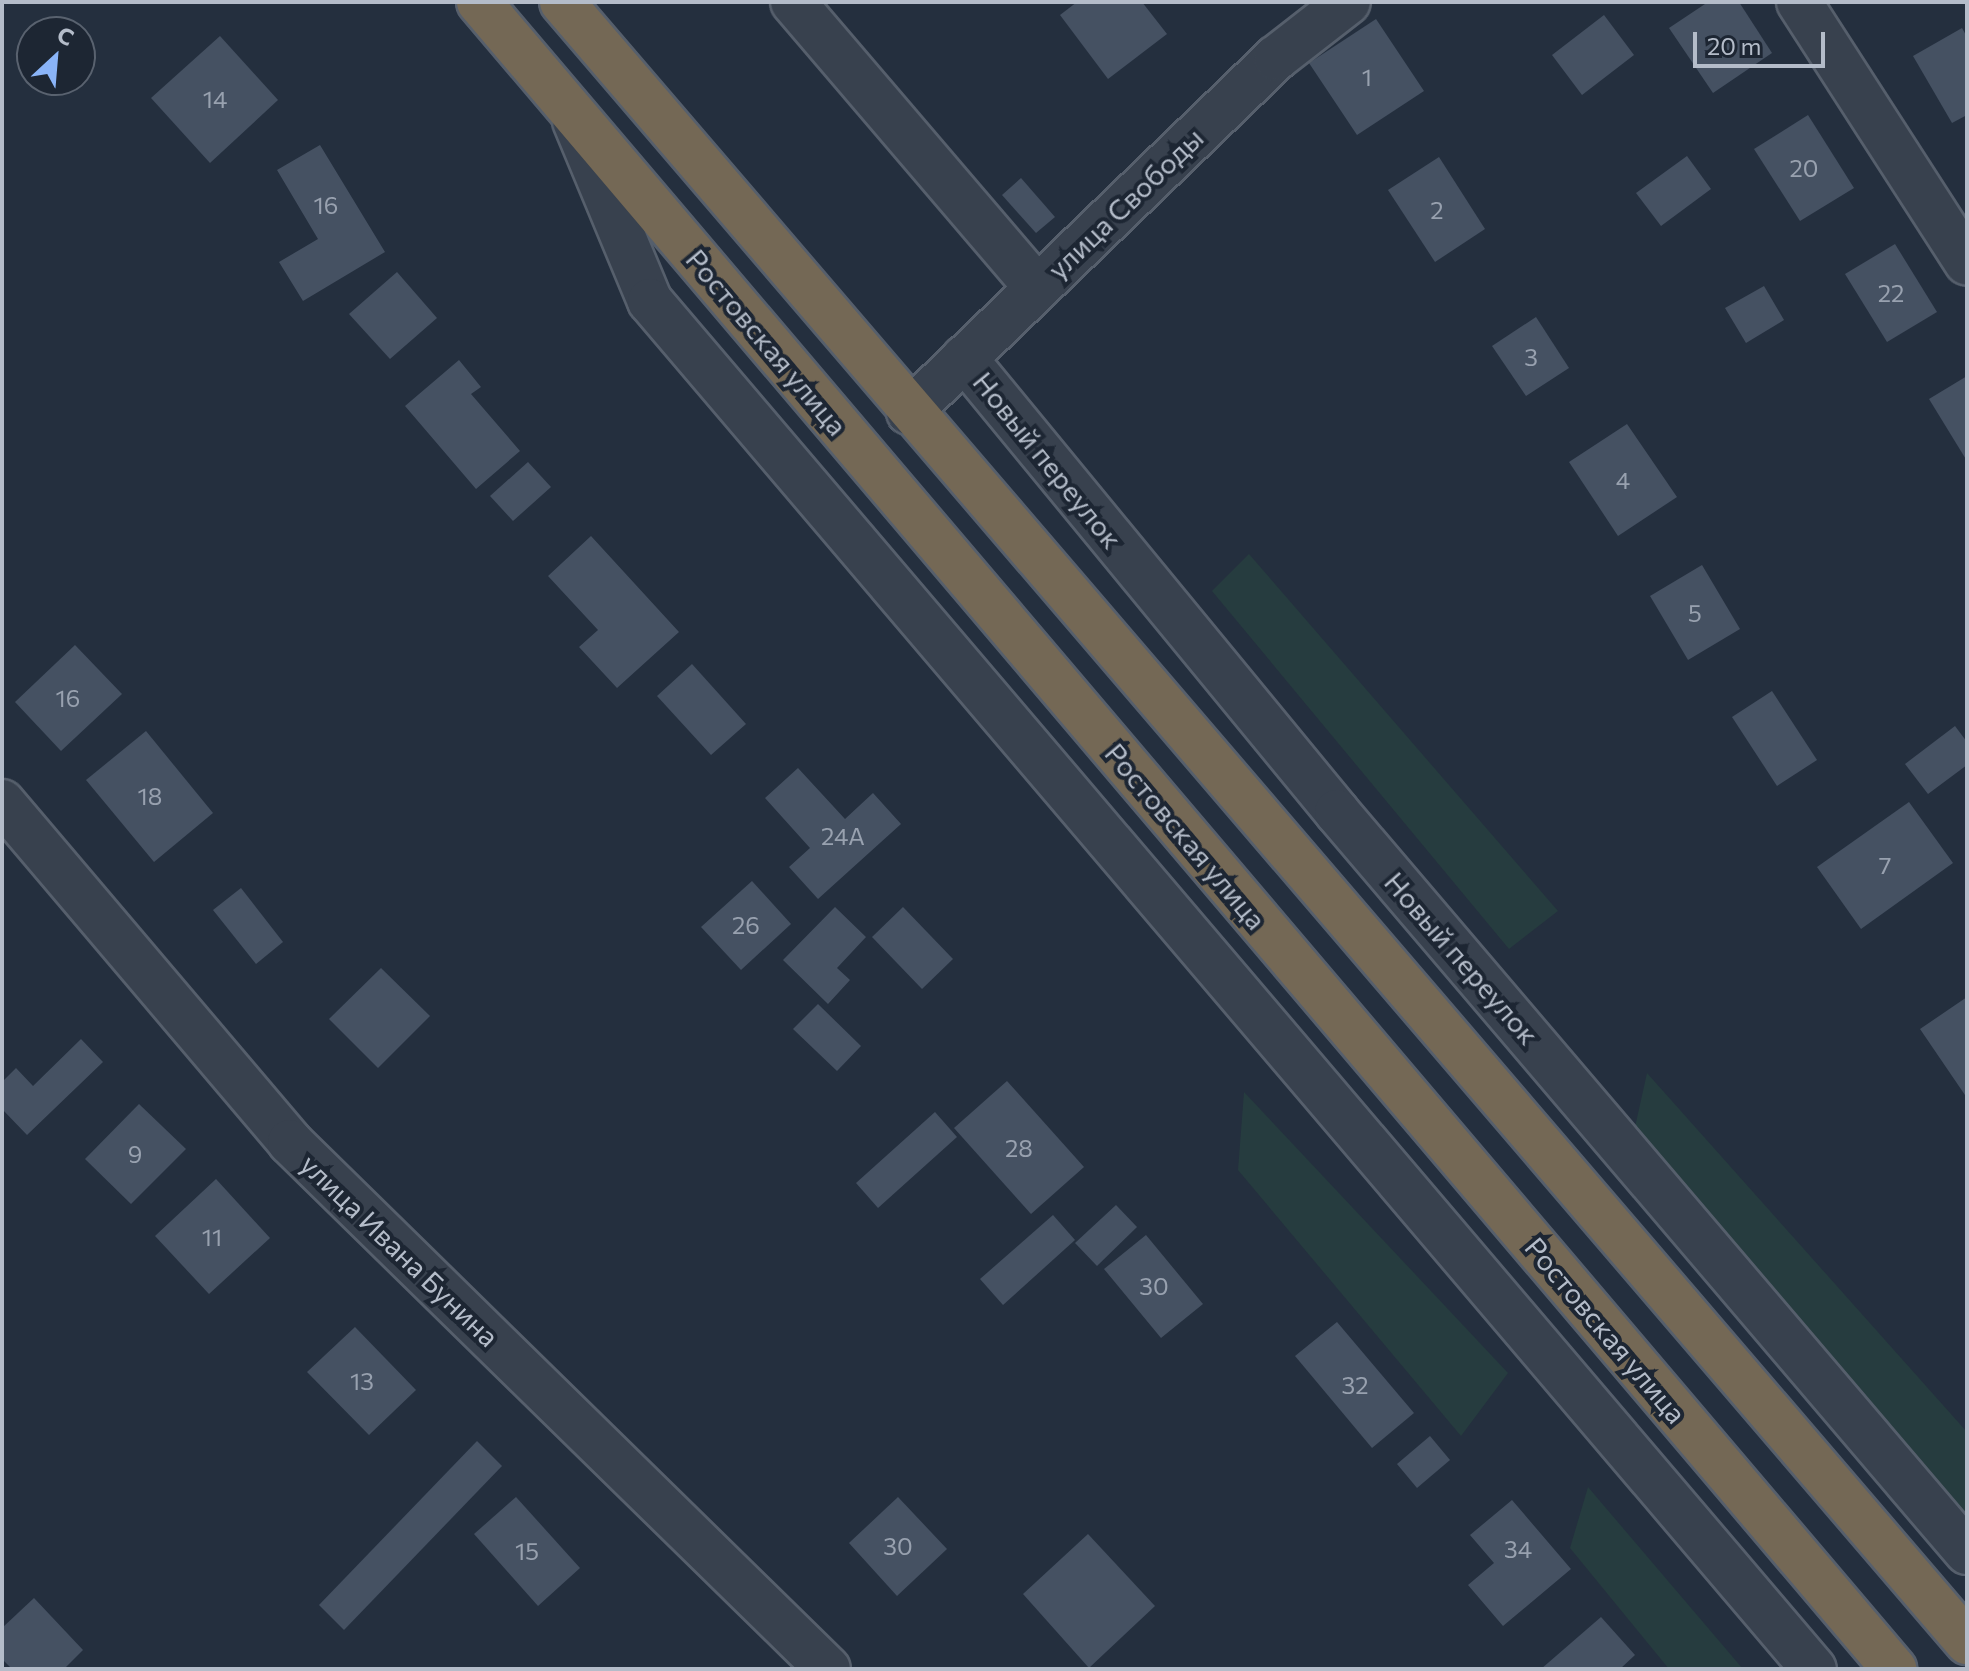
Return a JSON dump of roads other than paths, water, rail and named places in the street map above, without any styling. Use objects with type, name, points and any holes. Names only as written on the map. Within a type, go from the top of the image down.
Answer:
[{"type":"highway","name":"Ростовская улица","points":[[479,2],[1894,1669]]},
{"type":"highway","points":[[562,2],[909,412],[1967,1642]]},
{"type":"street","points":[[793,2],[1037,288]]},
{"type":"street","name":"улица Свободы","points":[[909,412],[1276,58],[1348,2]]},
{"type":"street","points":[[1799,2],[1967,263]]},
{"type":"street","points":[[571,112],[650,301],[1814,1669]]},
{"type":"street","name":"Новый переулок","points":[[964,358],[1337,812],[1967,1552]]},
{"type":"street","name":"улица Ивана Бунина","points":[[2,802],[290,1142],[828,1669]]}]
